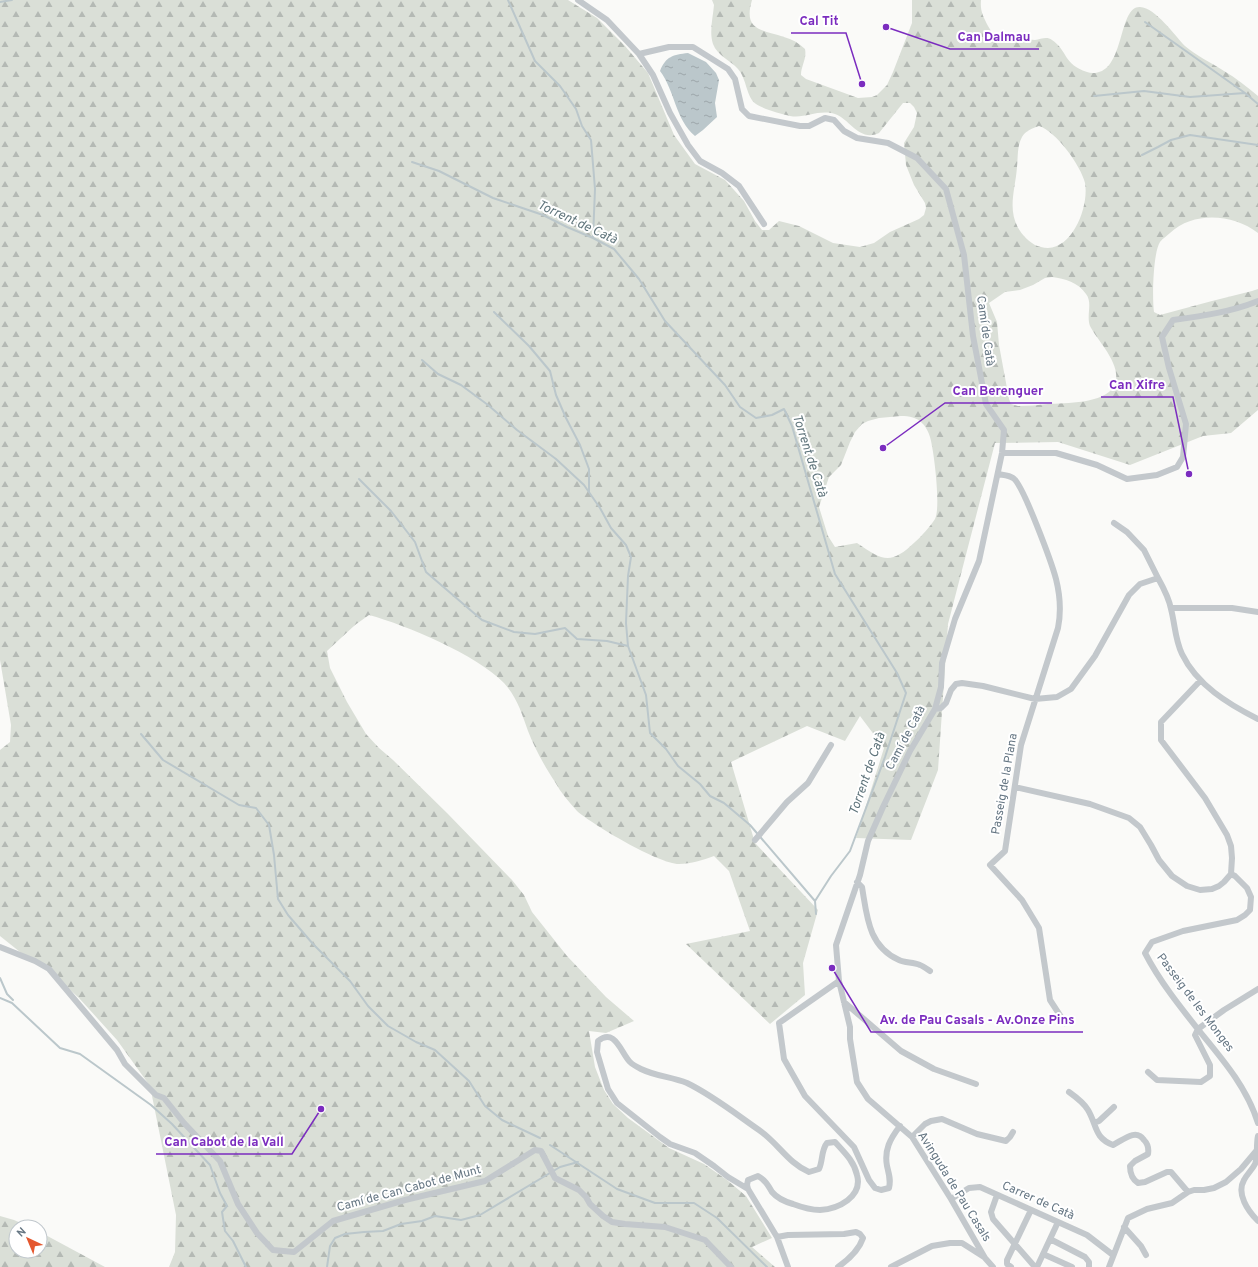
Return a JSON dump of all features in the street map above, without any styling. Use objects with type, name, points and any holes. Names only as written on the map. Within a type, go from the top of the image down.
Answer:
[{"type":"street","points":[[578,0],[607,20],[639,54],[653,75],[670,113],[688,145],[700,161],[722,173],[739,186],[764,224]]},
{"type":"street","name":"Camí de Catà","points":[[639,54],[669,47],[693,47],[728,69],[735,80],[742,109],[749,116],[800,126],[808,126],[825,118],[834,120],[844,131],[856,138],[888,143],[917,158],[946,189],[964,255],[973,336],[986,404],[1004,430],[998,474],[979,561],[955,618],[942,663],[940,687],[935,708],[910,751],[883,806],[868,841],[857,882],[836,945]]},
{"type":"street","points":[[1002,453],[1056,453],[1097,465],[1126,479],[1157,475],[1177,467],[1183,457],[1186,424],[1169,368],[1162,337],[1174,320],[1210,315],[1246,306],[1258,301]]},
{"type":"street","name":"Passeig de la Plana","points":[[998,474],[1013,478],[1021,489],[1042,539],[1056,580],[1060,617],[1058,628],[1021,745],[1005,851],[990,865],[1022,900],[1039,928],[1050,1000],[1065,1023]]},
{"type":"street","points":[[1114,523],[1127,532],[1144,550],[1171,608],[1182,654],[1200,681],[1233,706],[1258,719]]},
{"type":"street","points":[[935,708],[941,708],[946,703],[951,690],[956,684],[962,683],[983,686],[1035,699],[1057,697],[1071,689],[1095,656],[1129,596],[1140,584],[1158,578]]},
{"type":"street","points":[[1171,608],[1232,608],[1258,612]]},
{"type":"street","points":[[1015,787],[1090,804],[1129,818],[1140,827],[1159,860],[1172,876],[1187,886],[1200,890],[1212,888],[1224,882],[1231,874],[1231,846],[1227,835],[1206,798],[1161,740],[1161,722],[1200,681]]},
{"type":"street","points":[[755,840],[787,802],[808,783],[831,745]]},
{"type":"street","name":"Passeig de les Monges","points":[[1231,874],[1247,888],[1251,897],[1250,910],[1245,916],[1237,920],[1183,931],[1152,942],[1145,953],[1154,971],[1233,1073],[1253,1107],[1258,1123]]},
{"type":"street","points":[[857,882],[862,887],[870,931],[883,950],[891,957],[920,965],[930,971]]},
{"type":"street","name":"Avinguda de Pau Casals","points":[[836,945],[839,981],[850,1027],[850,1039],[857,1082],[868,1099],[912,1137],[951,1198],[985,1258],[994,1267]]},
{"type":"street","name":"Camí de Can Cabot de Munt","points":[[0,948],[35,961],[49,969],[117,1050],[125,1064],[156,1095],[164,1098],[184,1123],[220,1161],[238,1204],[257,1232],[273,1250],[294,1252],[333,1221],[405,1200],[485,1181],[535,1150],[541,1151],[555,1178],[579,1190],[590,1204],[612,1222],[665,1227],[705,1240],[731,1267]]},
{"type":"street","points":[[839,981],[779,1023],[784,1059],[796,1083],[805,1096],[854,1147],[869,1180],[875,1188],[881,1190],[888,1188],[891,1181],[885,1155],[890,1139],[900,1126]]},
{"type":"street","points":[[1148,1072],[1157,1080],[1201,1082],[1210,1076],[1210,1065],[1195,1035],[1198,1029],[1256,992]]},
{"type":"street","points":[[844,1002],[901,1051],[934,1070],[976,1084]]},
{"type":"street","points":[[748,1189],[728,1177],[695,1153],[670,1144],[617,1102],[608,1089],[597,1052],[598,1041],[602,1038],[609,1037],[614,1039],[631,1063],[640,1069],[687,1083],[714,1099],[769,1136],[796,1165],[809,1172],[819,1169],[823,1159],[824,1147],[827,1143],[835,1142],[846,1153],[857,1175],[858,1183],[852,1197],[837,1207],[820,1210],[791,1204],[773,1193],[763,1179],[758,1176],[748,1180],[748,1189],[777,1237],[788,1267]]},
{"type":"street","points":[[1069,1092],[1087,1108],[1098,1133],[1105,1142],[1113,1144],[1137,1134],[1146,1141],[1149,1149],[1148,1154],[1135,1161],[1130,1166],[1130,1172],[1133,1180],[1138,1183],[1145,1182],[1167,1172],[1172,1172],[1188,1192]]},
{"type":"street","points":[[1094,1123],[1099,1121],[1114,1107]]},
{"type":"street","points":[[912,1137],[925,1124],[942,1119],[977,1134],[999,1140],[1006,1141],[1012,1132]]},
{"type":"street","points":[[1258,1136],[1256,1144],[1256,1164],[1243,1180],[1241,1190],[1244,1201],[1252,1215],[1258,1221]]},
{"type":"street","points":[[1109,1267],[1128,1218],[1147,1209],[1172,1203],[1188,1192],[1214,1188],[1226,1182],[1241,1169],[1257,1150]]},
{"type":"street","name":"Carrer de Catà","points":[[951,1198],[969,1188],[980,1187],[1087,1235],[1113,1255]]},
{"type":"street","points":[[997,1195],[991,1212],[993,1219],[1036,1267],[1058,1222]]},
{"type":"street","points":[[1010,1267],[1007,1264],[1007,1260],[1032,1210]]},
{"type":"street","points":[[1124,1227],[1141,1246],[1146,1255]]},
{"type":"street","points":[[777,1237],[788,1235],[844,1234],[856,1232],[860,1234],[863,1238],[858,1248],[846,1262],[838,1267]]},
{"type":"street","points":[[1050,1239],[1085,1257],[1089,1262],[1089,1267]]},
{"type":"street","points":[[891,1267],[932,1246],[950,1243],[962,1243],[985,1258]]},
{"type":"street","points":[[1043,1254],[1072,1267]]},
{"type":"green space","points":[[0,0],[568,0],[597,18],[625,46],[648,73],[674,135],[695,164],[725,180],[744,201],[755,221],[762,230],[769,230],[779,221],[799,226],[833,243],[860,247],[874,243],[890,232],[919,219],[924,215],[926,208],[925,203],[914,185],[906,165],[904,143],[914,127],[917,113],[914,107],[910,103],[903,103],[879,133],[866,135],[835,114],[817,113],[796,117],[759,106],[750,97],[741,73],[721,55],[713,44],[711,30],[714,5],[712,0],[752,0],[750,18],[756,27],[793,40],[805,49],[801,75],[806,79],[858,98],[877,95],[887,85],[912,23],[912,0],[981,0],[981,10],[988,26],[999,40],[1035,40],[1048,38],[1057,44],[1074,65],[1089,73],[1102,71],[1109,65],[1118,46],[1129,15],[1134,9],[1140,7],[1159,17],[1185,46],[1233,77],[1258,96],[1258,233],[1237,222],[1214,218],[1202,218],[1190,221],[1180,226],[1160,242],[1154,265],[1153,297],[1154,312],[1160,315],[1258,289],[1258,410],[1231,433],[1203,436],[1130,465],[1058,442],[995,443],[948,624],[938,770],[911,840],[856,838],[884,748],[860,716],[845,741],[807,726],[731,762],[755,843],[818,910],[803,963],[805,995],[770,1024],[686,944],[750,931],[729,871],[714,856],[679,864],[657,858],[626,843],[577,811],[560,790],[544,764],[531,738],[519,706],[509,688],[492,672],[459,652],[440,642],[402,626],[369,615],[355,625],[327,651],[330,668],[347,702],[366,734],[447,813],[512,880],[524,895],[532,912],[567,956],[606,997],[634,1021],[606,1033],[589,1031],[595,1067],[604,1090],[613,1104],[628,1118],[669,1148],[704,1164],[727,1180],[746,1196],[772,1238],[752,1247],[775,1267],[169,1267],[175,1252],[176,1215],[150,1086],[117,1040],[79,998],[52,973],[20,952],[0,936],[0,750],[10,742],[11,725],[0,660]],"holes":[[[1039,126],[1046,129],[1067,150],[1083,176],[1086,192],[1082,213],[1072,233],[1065,241],[1057,246],[1048,248],[1038,246],[1026,239],[1018,228],[1013,211],[1013,194],[1019,144],[1025,133]],[[1052,277],[1071,282],[1083,290],[1088,298],[1090,326],[1109,354],[1116,370],[1114,386],[1109,392],[1102,396],[1074,403],[1022,406],[1011,404],[999,345],[997,322],[989,303],[1005,292],[1020,290],[1045,278]],[[901,416],[910,417],[916,418],[924,425],[932,444],[937,492],[937,513],[935,519],[920,537],[907,549],[893,557],[887,558],[880,557],[857,543],[835,547],[828,536],[819,507],[829,477],[841,465],[855,432],[862,424],[879,418]]]},
{"type":"green space","points":[[0,1216],[10,1219],[8,1219],[8,1259],[48,1259],[48,1236],[105,1267],[0,1267]]},
{"type":"water","points":[[688,53],[706,62],[716,73],[719,80],[715,103],[717,117],[695,136],[683,121],[669,87],[660,71],[665,62],[671,57]]},
{"type":"waterway","points":[[0,2],[12,0]]},
{"type":"waterway","points":[[508,0],[535,61],[560,86],[576,109],[582,126],[591,140],[595,189],[593,238]]},
{"type":"waterway","points":[[1145,22],[1245,93]]},
{"type":"waterway","points":[[1094,96],[1144,91],[1190,97],[1245,93],[1258,104]]},
{"type":"waterway","points":[[1142,155],[1171,140],[1190,135],[1258,145]]},
{"type":"waterway","name":"Torrent de Catà","points":[[412,162],[439,171],[493,198],[543,215],[614,249],[639,279],[665,321],[725,385],[740,407],[756,418],[772,415],[784,409],[792,426],[835,574],[897,673],[906,693],[885,757],[850,851],[831,876],[815,901],[816,914]]},
{"type":"waterway","points":[[494,312],[529,346],[550,371],[556,395],[580,445],[589,469],[589,492]]},
{"type":"waterway","points":[[422,360],[438,374],[461,385],[488,405],[517,430],[556,459],[584,485],[600,508],[611,528],[626,545],[631,557],[628,576],[626,623],[628,646],[646,695],[650,733],[666,749],[678,766],[700,784],[710,796],[724,803],[750,825],[815,901]]},
{"type":"waterway","points":[[359,479],[391,511],[415,542],[426,572],[482,620],[514,632],[535,634],[565,628],[577,639],[607,641],[628,646]]},
{"type":"waterway","points":[[141,734],[163,760],[239,805],[256,808],[269,825],[274,855],[278,899],[288,915],[313,944],[350,981],[368,1006],[388,1026],[416,1042],[435,1050],[469,1081],[485,1106],[502,1120],[540,1138]]},
{"type":"waterway","points":[[0,978],[7,994],[13,1000]]},
{"type":"waterway","points":[[0,998],[12,1003],[60,1048],[80,1054],[151,1105],[172,1124],[210,1165],[220,1193],[227,1206],[222,1212],[225,1231],[233,1241],[246,1267]]},
{"type":"waterway","points":[[550,1145],[617,1189],[655,1203],[694,1203],[717,1218],[767,1267]]},
{"type":"waterway","points":[[327,1267],[330,1246],[335,1238],[345,1234],[383,1231],[401,1224],[422,1221],[435,1216],[461,1220],[480,1215],[560,1167],[578,1162]]},
{"type":"place","name":"Can Dalmau","points":[[886,27]]},
{"type":"place","name":"Cal Tit","points":[[862,84]]},
{"type":"place","name":"Can Berenguer","points":[[883,448]]},
{"type":"place","name":"Can Xifre","points":[[1189,474]]},
{"type":"place","name":"Av. de Pau Casals - Av.Onze Pins","points":[[832,968]]},
{"type":"place","name":"Can Cabot de la Vall","points":[[321,1109]]}]
